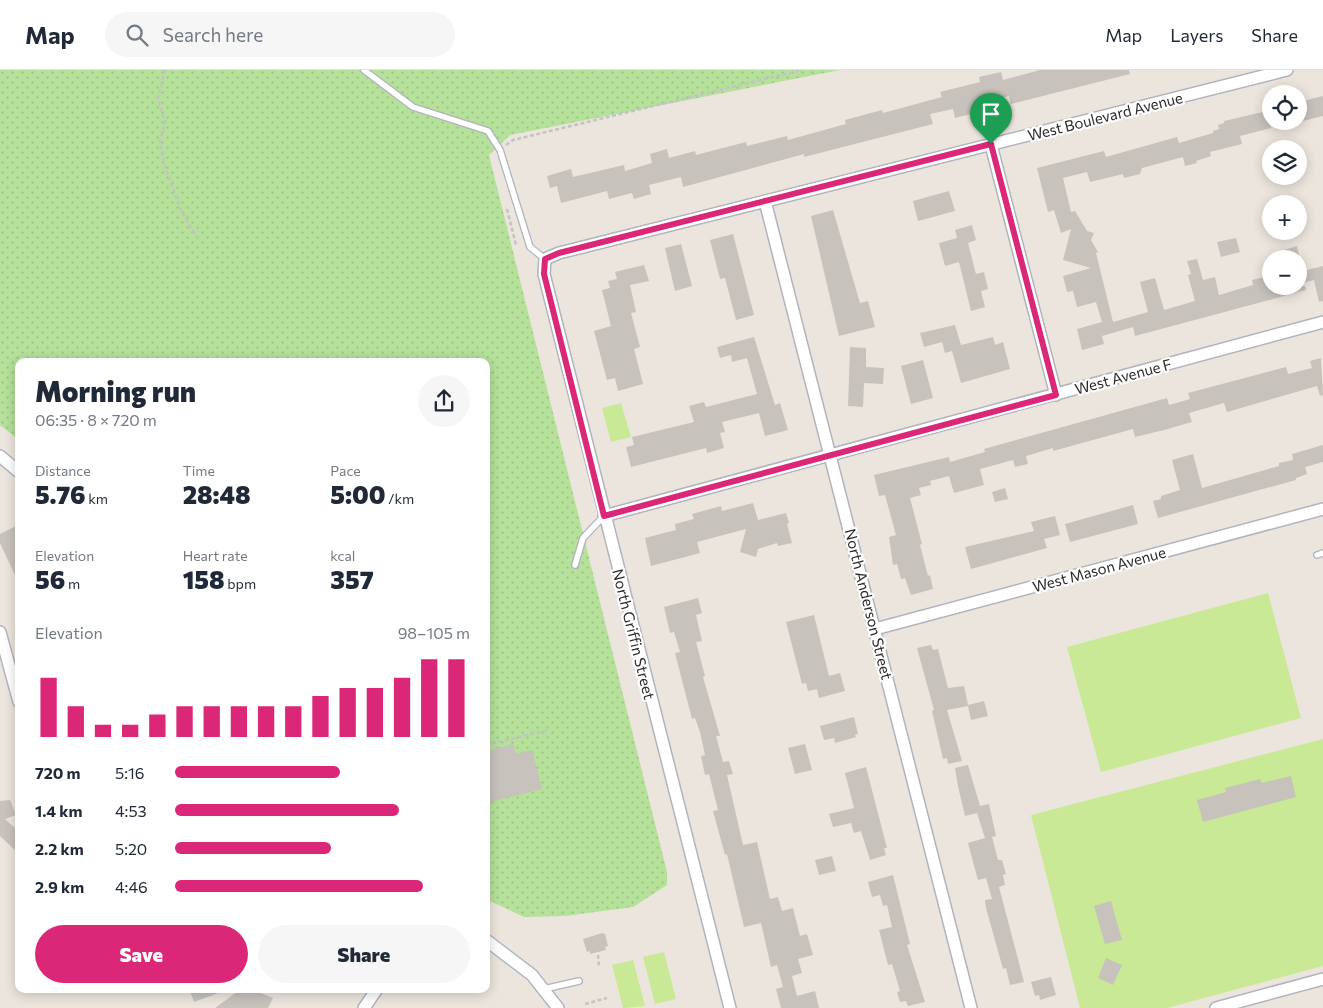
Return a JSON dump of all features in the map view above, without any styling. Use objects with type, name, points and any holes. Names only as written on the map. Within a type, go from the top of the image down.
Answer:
[{"type":"street","name":"West Boulevard Avenue","points":[[545,259],[559,253],[1288,70]]},
{"type":"street","points":[[991,144],[1056,395]]},
{"type":"street","name":"North Anderson Street","points":[[765,201],[971,1008]]},
{"type":"street","name":"North Griffin Street","points":[[545,259],[544,274],[730,1008]]},
{"type":"street","name":"West Avenue F","points":[[604,516],[1323,322]]},
{"type":"street","points":[[0,456],[15,469]]},
{"type":"street","name":"West Mason Avenue","points":[[875,629],[1323,509]]},
{"type":"street","points":[[0,632],[15,687]]},
{"type":"street","points":[[490,943],[532,975],[558,1008]]},
{"type":"street","points":[[1216,1008],[1323,979]]},
{"type":"street","points":[[364,1008],[374,993]]},
{"type":"lane","points":[[364,70],[414,106],[488,132],[500,150],[530,247],[545,259]]},
{"type":"lane","points":[[575,565],[583,538],[604,516]]},
{"type":"lane","points":[[544,989],[579,981]]},
{"type":"path","points":[[165,70],[158,98],[165,122],[160,140],[164,164],[181,210],[197,238]]},
{"type":"path","points":[[505,146],[513,140],[802,70]]},
{"type":"path","points":[[490,744],[548,730]]},
{"type":"path","points":[[598,954],[599,966]]},
{"type":"path","points":[[585,1004],[607,998]]},
{"type":"green space","points":[[0,70],[840,70],[510,135],[489,155],[667,872],[667,885],[633,907],[565,916],[524,917],[490,901],[490,358],[15,358],[15,437],[0,425]]},
{"type":"green space","points":[[621,403],[631,437],[611,442],[602,408]]},
{"type":"green space","points":[[1268,593],[1301,718],[1101,772],[1067,647]]},
{"type":"green space","points":[[1323,739],[1323,966],[1167,1008],[1080,1008],[1031,815]]},
{"type":"green space","points":[[664,952],[676,999],[655,1004],[643,957]]},
{"type":"green space","points":[[633,960],[645,1006],[623,1008],[612,965]]},
{"type":"building","points":[[1040,70],[1129,70],[1130,74],[1011,104],[1009,96],[977,104],[979,112],[955,118],[953,109],[930,114],[933,124],[804,157],[804,154],[683,187],[681,177],[649,185],[651,194],[634,199],[632,193],[609,199],[607,191],[561,203],[557,186],[550,188],[547,176],[571,169],[573,177],[624,165],[625,171],[652,163],[650,154],[667,149],[669,158],[695,151],[696,155],[746,142],[747,146],[787,136],[788,140],[846,124],[845,120],[882,110],[883,113],[942,97],[940,92],[980,82],[979,77],[1001,72],[1003,80]]},
{"type":"building","points":[[1323,96],[1323,116],[1307,120],[1307,100]]},
{"type":"building","points":[[1262,112],[1263,130],[1240,136],[1242,144],[1210,152],[1211,156],[1196,161],[1197,163],[1185,166],[1183,157],[1142,168],[1140,174],[1124,178],[1123,174],[1090,182],[1087,172],[1063,178],[1071,212],[1075,211],[1087,231],[1094,233],[1091,240],[1098,252],[1096,253],[1113,322],[1148,312],[1140,282],[1155,278],[1164,310],[1195,301],[1188,275],[1191,274],[1187,261],[1197,259],[1203,280],[1215,277],[1219,295],[1253,285],[1252,280],[1262,278],[1262,295],[1287,295],[1135,336],[1133,327],[1102,336],[1104,344],[1082,350],[1077,329],[1102,322],[1096,302],[1077,307],[1073,291],[1067,292],[1063,276],[1091,268],[1063,260],[1071,229],[1061,233],[1054,210],[1048,212],[1037,168],[1104,151],[1106,157],[1177,137],[1179,143],[1213,133],[1213,131],[1219,129],[1218,125],[1224,123],[1224,121]]},
{"type":"building","points":[[949,191],[955,211],[918,221],[913,201]]},
{"type":"building","points":[[833,210],[860,303],[868,301],[875,327],[839,336],[811,216]]},
{"type":"building","points":[[972,225],[976,240],[968,243],[976,274],[984,272],[988,289],[981,291],[985,307],[971,311],[959,262],[945,266],[939,243],[957,238],[955,230]]},
{"type":"building","points":[[733,234],[754,315],[736,320],[725,278],[720,279],[710,240]]},
{"type":"building","points":[[1236,238],[1240,252],[1221,257],[1217,242]]},
{"type":"building","points":[[681,244],[692,286],[675,291],[665,248]]},
{"type":"building","points":[[1297,246],[1298,250],[1284,250]]},
{"type":"building","points":[[644,265],[649,281],[630,285],[636,312],[631,313],[640,347],[634,349],[643,384],[618,391],[615,378],[607,380],[594,331],[611,326],[602,290],[610,288],[608,281],[617,279],[615,272]]},
{"type":"building","points":[[1323,266],[1323,301],[1319,302],[1314,280],[1307,282],[1307,270]]},
{"type":"building","points":[[955,325],[961,345],[993,337],[995,345],[1003,342],[1010,369],[961,383],[952,351],[945,353],[942,342],[924,347],[920,333]]},
{"type":"building","points":[[754,337],[775,405],[780,403],[788,430],[765,436],[759,413],[722,422],[725,432],[720,433],[724,448],[707,453],[706,448],[631,467],[626,447],[634,445],[632,437],[694,422],[689,406],[704,402],[706,407],[757,394],[747,358],[732,362],[731,355],[720,358],[717,347]]},
{"type":"building","points":[[850,347],[866,348],[866,367],[884,368],[883,384],[864,383],[863,407],[848,406]]},
{"type":"building","points":[[1321,358],[1323,395],[1320,396],[1317,386],[1227,412],[1224,403],[1189,413],[1192,422],[1164,430],[1135,437],[1133,429],[1053,451],[1053,448],[1026,456],[1028,464],[1015,467],[1013,460],[980,469],[984,485],[954,493],[949,476],[930,481],[931,485],[919,488],[921,495],[910,498],[922,544],[920,545],[933,589],[911,595],[905,578],[901,579],[897,564],[893,565],[889,537],[896,535],[885,495],[879,496],[874,475],[949,457],[950,462],[985,452],[984,449],[1167,398],[1169,405],[1190,399],[1188,393],[1286,367],[1288,374],[1312,368],[1310,361]]},
{"type":"building","points":[[923,360],[933,398],[911,404],[901,366]]},
{"type":"building","points":[[1323,445],[1323,462],[1305,467],[1307,474],[1296,478],[1296,480],[1158,518],[1153,501],[1161,499],[1161,496],[1180,490],[1172,460],[1193,454],[1202,488],[1279,466],[1279,463],[1293,460],[1292,454]]},
{"type":"building","points":[[1005,488],[1008,499],[995,502],[992,492]]},
{"type":"building","points":[[753,503],[758,520],[786,513],[792,543],[778,546],[777,543],[758,549],[756,557],[740,552],[746,529],[697,542],[700,553],[651,566],[645,538],[676,530],[675,524],[694,519],[692,514],[721,506],[722,511]]},
{"type":"building","points":[[1133,505],[1138,524],[1070,542],[1065,524]]},
{"type":"building","points":[[1055,516],[1060,535],[1044,539],[1047,548],[971,569],[965,547],[1034,531],[1031,522]]},
{"type":"building","points":[[15,526],[15,575],[0,543],[0,534]]},
{"type":"building","points":[[698,598],[702,613],[696,615],[702,641],[696,642],[705,676],[703,677],[720,736],[716,736],[723,762],[729,761],[733,774],[727,775],[743,845],[757,842],[770,899],[778,897],[782,911],[793,908],[800,936],[807,934],[813,955],[798,959],[802,973],[792,976],[797,996],[815,991],[819,1008],[781,1008],[776,989],[783,987],[777,965],[771,967],[761,923],[744,927],[727,854],[725,855],[713,811],[718,810],[709,774],[705,775],[701,756],[705,755],[700,732],[695,718],[692,719],[675,653],[680,652],[674,632],[670,633],[664,607]]},
{"type":"building","points":[[814,615],[829,676],[840,673],[845,691],[819,698],[817,689],[808,691],[806,683],[802,684],[786,622]]},
{"type":"building","points":[[931,645],[933,650],[938,649],[948,688],[964,686],[968,705],[984,701],[988,716],[971,720],[968,706],[947,710],[962,761],[948,764],[947,758],[943,759],[932,711],[934,710],[917,648]]},
{"type":"building","points":[[854,717],[858,734],[855,735],[856,737],[835,743],[834,738],[824,740],[820,726]]},
{"type":"building","points":[[513,744],[516,754],[532,750],[542,789],[490,802],[490,750]]},
{"type":"building","points":[[805,744],[812,770],[795,774],[788,748]]},
{"type":"building","points":[[968,765],[980,806],[989,804],[996,836],[992,837],[998,860],[1002,860],[1006,874],[1003,875],[1005,885],[999,887],[1024,982],[1010,985],[1006,968],[1003,969],[986,908],[985,900],[992,899],[986,878],[978,880],[968,843],[985,838],[977,813],[965,816],[958,786],[955,768]]},
{"type":"building","points":[[866,767],[887,848],[884,848],[886,855],[870,860],[861,831],[854,833],[851,823],[833,827],[829,814],[854,808],[845,773]]},
{"type":"building","points":[[1291,776],[1296,797],[1203,822],[1197,800],[1226,792],[1225,788],[1260,779],[1262,783]]},
{"type":"building","points":[[10,800],[15,812],[15,815],[5,819],[15,828],[15,850],[0,836],[0,801]]},
{"type":"building","points":[[832,856],[836,871],[819,875],[815,860]]},
{"type":"building","points":[[893,875],[910,944],[907,945],[925,1002],[908,1006],[906,1001],[900,1002],[897,992],[900,991],[892,964],[888,965],[879,930],[892,927],[887,905],[883,906],[880,895],[872,897],[868,882]]},
{"type":"building","points":[[1111,901],[1122,940],[1105,944],[1094,906]]},
{"type":"building","points":[[602,933],[605,934],[608,946],[605,947],[606,950],[590,954],[590,951],[587,952],[583,939]]},
{"type":"building","points":[[1106,958],[1122,965],[1113,985],[1098,978]]},
{"type":"building","points":[[1051,977],[1056,995],[1040,1000],[1039,995],[1035,996],[1031,982]]},
{"type":"building","points":[[191,993],[219,993],[194,1002]]},
{"type":"building","points":[[236,993],[260,993],[273,998],[268,1008],[215,1008]]},
{"type":"route","points":[[991,144],[1056,395],[604,516],[544,274],[543,266],[545,259],[551,255],[991,144]]}]
